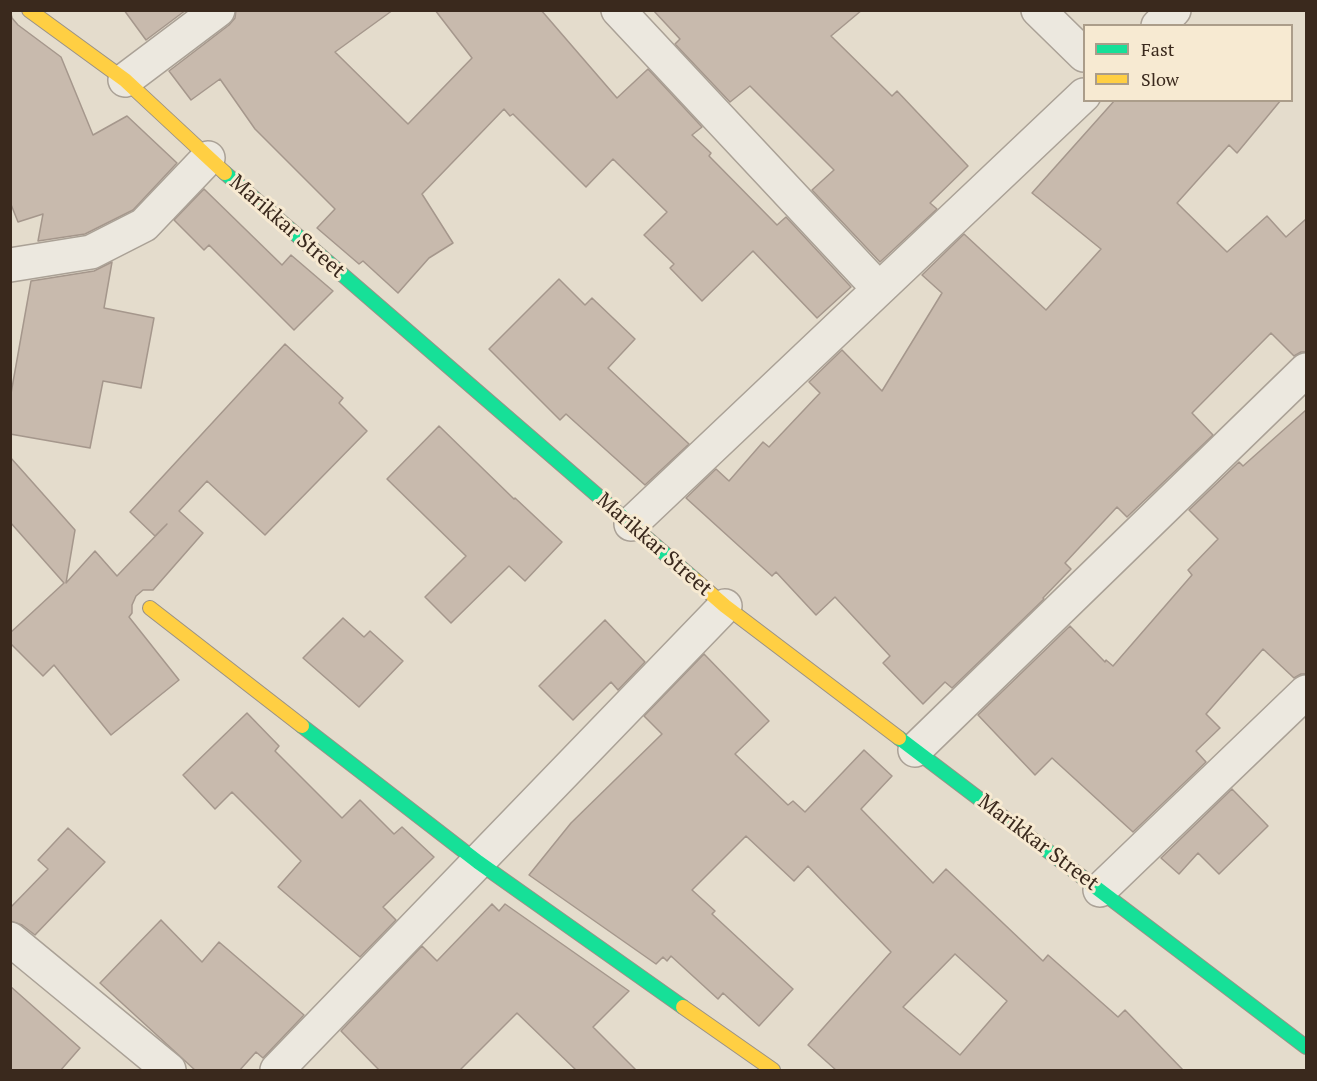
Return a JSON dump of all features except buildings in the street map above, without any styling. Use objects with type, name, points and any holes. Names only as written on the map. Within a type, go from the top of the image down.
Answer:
[{"type":"street","name":"Marikkar Street","points":[[29,10],[124,80],[208,158],[725,606],[1306,1047]]},
{"type":"street","points":[[124,80],[218,10]]},
{"type":"street","points":[[618,10],[879,289]]},
{"type":"street","points":[[1038,10],[1083,54]]},
{"type":"street","points":[[1160,24],[1174,10]]},
{"type":"street","points":[[631,524],[1083,96]]},
{"type":"street","points":[[10,265],[91,252],[144,225],[208,158]]},
{"type":"street","points":[[915,750],[1306,370]]},
{"type":"street","points":[[277,1071],[725,606]]},
{"type":"street","points":[[150,608],[478,862],[773,1071]]},
{"type":"street","points":[[1100,890],[1306,692]]},
{"type":"street","points":[[10,939],[169,1071]]},
{"type":"traffic: fast","points":[[225,173],[694,579]]},
{"type":"traffic: fast","points":[[302,726],[478,862],[683,1007]]},
{"type":"traffic: fast","points":[[899,738],[1306,1047]]},
{"type":"traffic: slow","points":[[29,10],[125,80],[225,173]]},
{"type":"traffic: slow","points":[[694,579],[725,606],[899,738]]},
{"type":"traffic: slow","points":[[150,608],[302,726]]},
{"type":"traffic: slow","points":[[683,1007],[773,1070]]}]
